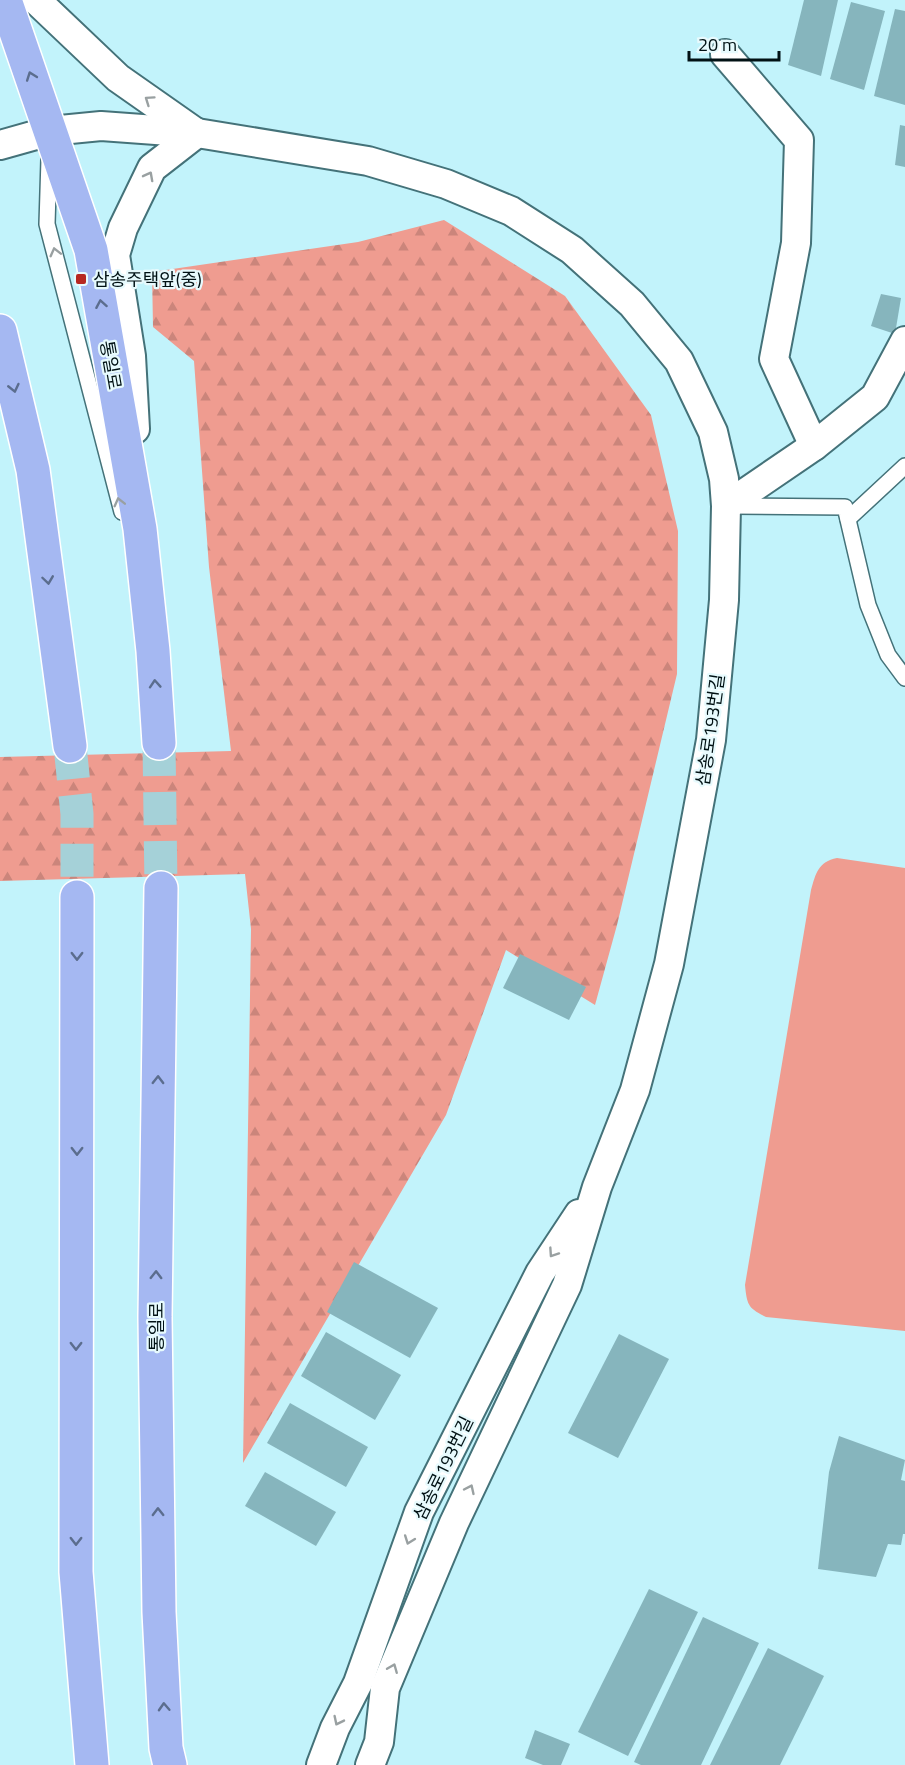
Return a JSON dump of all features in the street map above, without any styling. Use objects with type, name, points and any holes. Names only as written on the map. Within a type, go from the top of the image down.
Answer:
[{"type":"main road","name":"통일로","points":[[5,0],[91,250],[140,529],[150,620],[159,743]]},
{"type":"main road","points":[[0,331],[33,470],[70,746]]},
{"type":"main road","name":"통일로","points":[[161,888],[155,1317],[159,1612],[166,1748],[170,1765]]},
{"type":"main road","points":[[77,897],[76,1572],[92,1765]]},
{"type":"street","points":[[36,0],[118,78],[197,133],[152,168],[123,228],[115,255],[130,356],[140,529]]},
{"type":"street","points":[[725,54],[800,140],[796,243],[774,359],[814,446]]},
{"type":"street","name":"삼송로193번길","points":[[0,145],[50,131],[102,126],[197,133],[369,161],[446,184],[511,211],[572,250],[632,304],[679,362],[713,432],[724,479],[726,506],[724,600],[709,752],[669,964],[635,1090],[597,1187],[567,1286],[454,1522],[385,1688],[379,1742],[370,1765]]},
{"type":"street","points":[[726,506],[814,446],[875,397],[905,341]]},
{"type":"street","name":"삼송로193번길","points":[[321,1765],[335,1728],[358,1683],[419,1512],[540,1273],[597,1187]]},
{"type":"lane","points":[[50,131],[47,224],[150,620]]},
{"type":"lane","points":[[848,519],[905,466]]},
{"type":"lane","points":[[726,506],[846,507],[868,605],[888,655],[905,678]]},
{"type":"green space","points":[[444,220],[565,296],[651,415],[678,531],[677,674],[617,925],[595,1005],[506,950],[446,1115],[243,1463],[251,929],[245,874],[0,881],[0,757],[231,751],[209,567],[194,361],[153,327],[152,272],[358,242]]},
{"type":"green space","points":[[837,858],[905,868],[905,1331],[766,1317],[750,1305],[746,1292],[745,1285],[811,890],[816,873],[822,865]]},
{"type":"building","points":[[804,0],[838,0],[821,76],[788,65]]},
{"type":"building","points":[[851,2],[885,11],[864,90],[830,79]]},
{"type":"building","points":[[895,9],[905,11],[905,105],[874,96]]},
{"type":"building","points":[[900,125],[905,126],[905,167],[895,165]]},
{"type":"building","points":[[881,294],[901,298],[895,334],[871,326]]},
{"type":"building","points":[[520,954],[586,987],[569,1020],[503,988]]},
{"type":"building","points":[[354,1262],[438,1308],[410,1358],[327,1312]]},
{"type":"building","points":[[326,1332],[401,1375],[375,1420],[301,1376]]},
{"type":"building","points":[[619,1334],[669,1359],[618,1458],[568,1433]]},
{"type":"building","points":[[290,1403],[368,1447],[346,1487],[267,1443]]},
{"type":"building","points":[[839,1436],[905,1460],[901,1480],[905,1481],[905,1534],[903,1534],[901,1545],[888,1544],[876,1577],[818,1569],[829,1472]]},
{"type":"building","points":[[265,1472],[336,1512],[316,1546],[245,1506]]},
{"type":"building","points":[[649,1589],[698,1612],[628,1756],[578,1732]]},
{"type":"building","points":[[703,1617],[759,1643],[701,1765],[641,1765],[634,1762]]},
{"type":"building","points":[[768,1648],[824,1676],[780,1765],[710,1765]]},
{"type":"building","points":[[535,1730],[570,1744],[561,1765],[543,1765],[525,1758]]},
{"type":"tunnel","points":[[159,743],[161,888]]},
{"type":"tunnel","points":[[70,746],[77,814],[77,897]]},
{"type":"place","name":"삼송주택앞(중)","points":[[81,279]]}]
